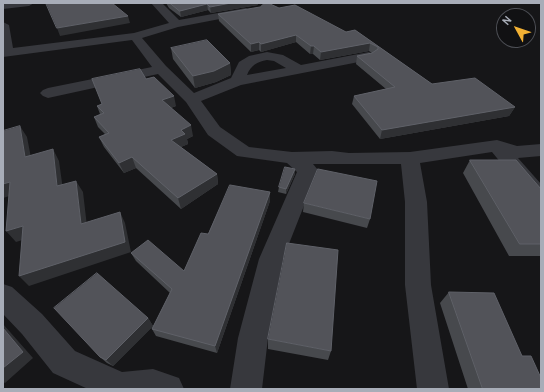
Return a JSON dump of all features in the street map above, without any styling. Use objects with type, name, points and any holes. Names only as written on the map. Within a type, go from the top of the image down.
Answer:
[{"type":"street","points":[[3,7],[30,3]]},
{"type":"street","points":[[156,3],[176,24]]},
{"type":"street","points":[[3,25],[6,52],[135,36],[176,24],[260,9]]},
{"type":"street","points":[[135,36],[161,69],[192,99],[214,131],[244,152],[292,158],[332,157],[349,159],[410,158],[497,146],[517,152],[541,150]]},
{"type":"street","points":[[192,99],[237,81],[369,56]]},
{"type":"street","points":[[48,93],[161,69]]},
{"type":"street","points":[[497,146],[541,198]]},
{"type":"street","points":[[246,389],[253,338],[271,259],[308,170],[292,158]]},
{"type":"street","points":[[410,158],[416,202],[418,285],[433,389]]},
{"type":"street","points":[[3,296],[32,324],[64,362],[121,388],[153,385],[168,389]]},
{"type":"building","points":[[46,3],[112,3],[128,16],[57,28]]},
{"type":"building","points":[[170,3],[231,3],[210,7],[207,4],[180,11]]},
{"type":"building","points":[[265,3],[279,8],[295,5],[346,32],[355,30],[432,84],[475,78],[515,107],[382,130],[354,96],[395,87],[357,56],[372,53],[378,49],[378,47],[370,43],[321,52],[296,35],[261,44],[259,42],[251,44],[218,14],[260,7]]},
{"type":"building","points":[[207,40],[230,63],[214,71],[193,76],[171,48]]},
{"type":"building","points":[[140,69],[146,79],[154,77],[174,96],[162,100],[191,125],[181,130],[185,134],[171,140],[217,174],[178,198],[132,157],[119,163],[99,137],[109,133],[94,117],[104,113],[97,106],[102,104],[92,79]]},
{"type":"building","points":[[20,126],[25,157],[53,149],[57,186],[76,181],[81,224],[120,212],[125,242],[19,276],[23,226],[6,231],[10,182],[3,184],[3,131]]},
{"type":"building","points":[[470,160],[516,160],[541,189],[541,244],[520,244]]},
{"type":"building","points":[[285,167],[295,169],[286,189],[279,187]]},
{"type":"building","points":[[318,169],[377,181],[370,219],[304,203]]},
{"type":"building","points":[[230,185],[270,192],[215,346],[152,329],[172,289],[131,253],[148,240],[184,271],[201,233],[208,234]]},
{"type":"building","points":[[287,243],[338,250],[331,351],[268,339]]},
{"type":"building","points":[[97,273],[148,318],[106,360],[100,357],[54,308]]},
{"type":"building","points":[[449,292],[494,293],[522,356],[531,356],[541,378],[541,389],[483,389]]},
{"type":"building","points":[[3,328],[23,352],[3,368]]}]
